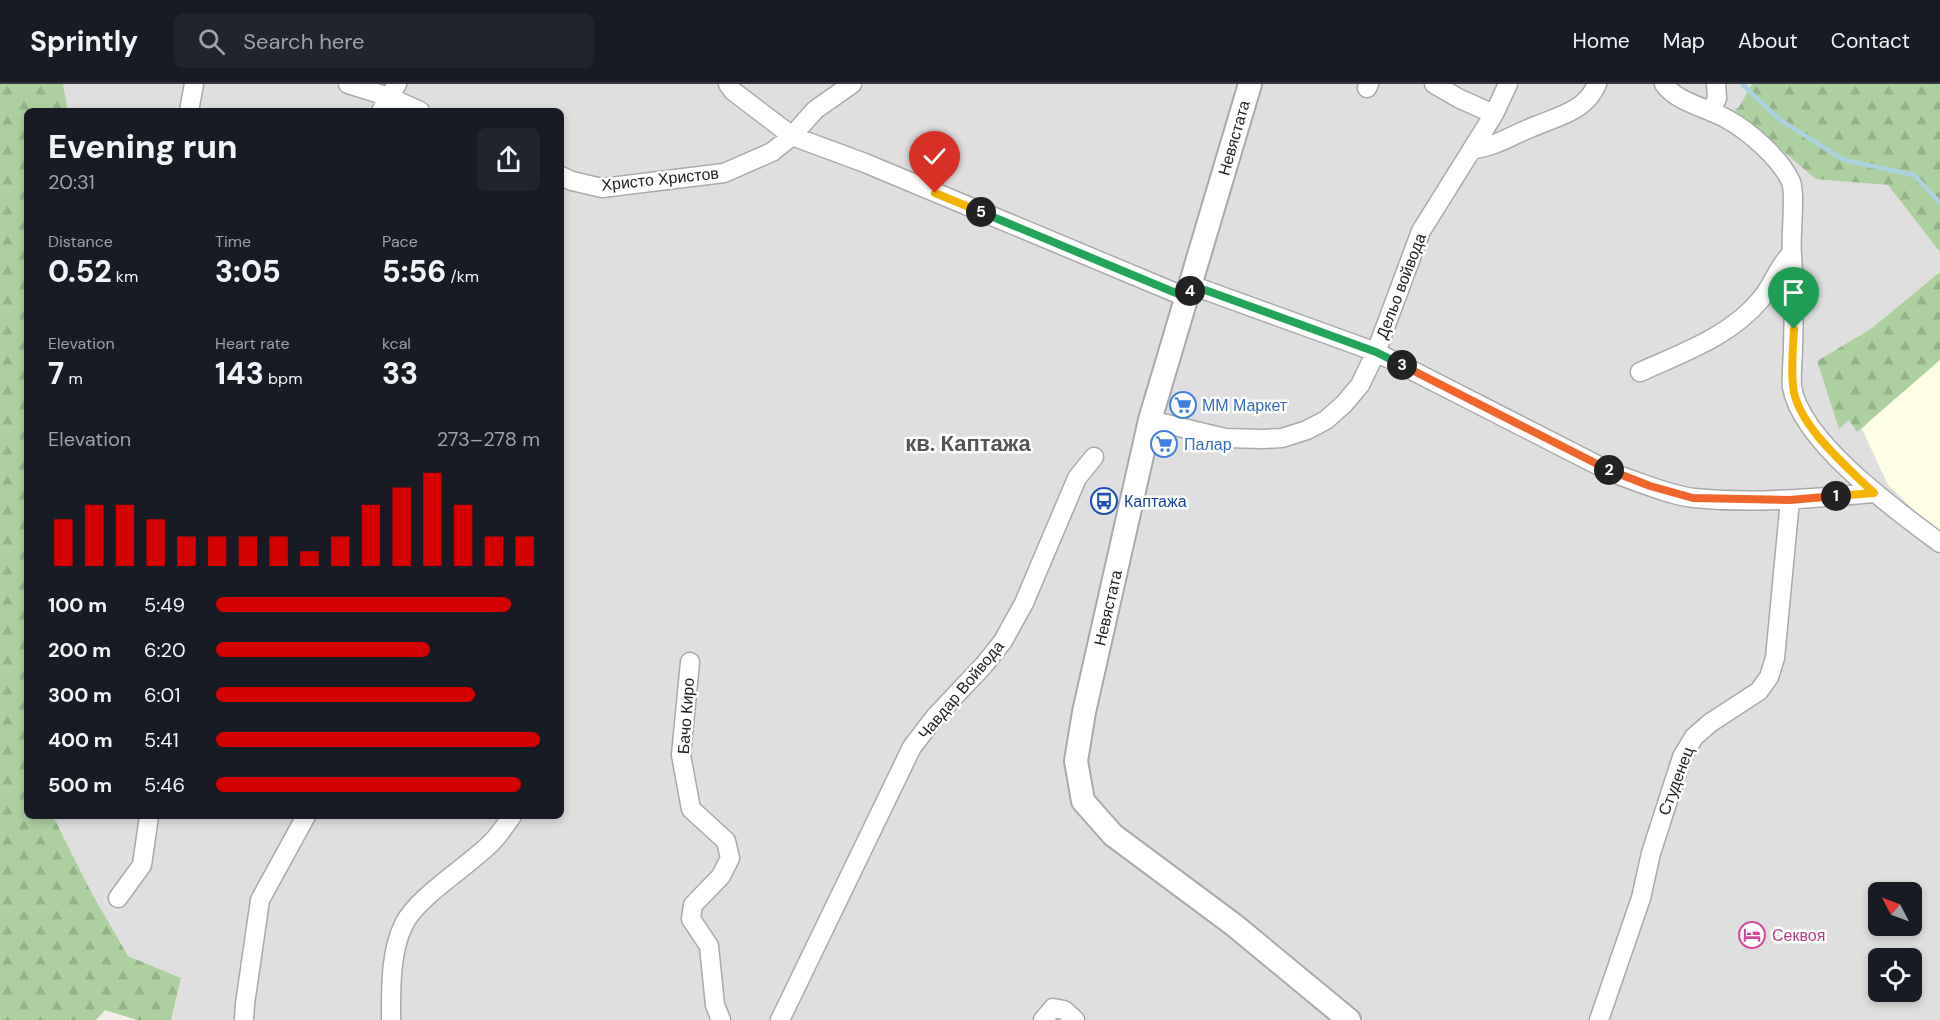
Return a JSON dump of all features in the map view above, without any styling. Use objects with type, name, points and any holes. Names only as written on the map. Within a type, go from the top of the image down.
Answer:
[{"type":"street","points":[[190,108],[194,84]]},
{"type":"street","points":[[348,84],[389,97],[413,108]]},
{"type":"street","points":[[728,84],[792,136],[1190,292],[1376,352],[1615,474],[1693,498],[1790,500],[1874,493]]},
{"type":"street","name":"Христо Христов","points":[[564,177],[602,188],[724,173],[772,152],[792,136],[815,110],[852,84]]},
{"type":"street","name":"Невястата","points":[[1250,84],[1190,292],[1150,420],[1084,712],[1076,761],[1083,801],[1113,835],[1234,925],[1349,1020]]},
{"type":"street","points":[[1434,84],[1494,114]]},
{"type":"street","name":"Дельо войвода","points":[[1150,420],[1225,438],[1282,438],[1307,430],[1326,420],[1344,404],[1360,385],[1376,352],[1421,231],[1494,114],[1508,84]]},
{"type":"street","points":[[1472,150],[1489,147],[1536,125],[1567,115],[1585,103],[1597,84]]},
{"type":"street","points":[[1664,84],[1667,89],[1727,119],[1750,135],[1785,170],[1792,185],[1791,253],[1794,278],[1792,387],[1803,417],[1849,470],[1874,493],[1940,543]]},
{"type":"street","points":[[1711,112],[1718,98],[1716,84]]},
{"type":"street","points":[[1640,372],[1714,338],[1749,311],[1762,298],[1781,263],[1791,253]]},
{"type":"street","name":"Чавдар Войвода","points":[[780,1020],[912,747],[935,717],[984,665],[1003,641],[1024,603],[1077,478],[1094,457]]},
{"type":"street","name":"Студенец","points":[[1599,1020],[1641,898],[1651,853],[1682,757],[1694,737],[1710,723],[1759,691],[1769,677],[1775,658],[1790,500]]},
{"type":"street","name":"Бачо Киро","points":[[690,662],[681,755],[691,809],[726,841],[730,858],[722,876],[693,905],[691,919],[709,946],[716,1005],[721,1020]]},
{"type":"street","points":[[118,898],[142,865],[149,819]]},
{"type":"street","points":[[244,1020],[260,900],[304,819]]},
{"type":"street","points":[[391,1020],[391,994],[396,950],[404,923],[416,908],[493,841],[510,819]]},
{"type":"street","points":[[1042,1020],[1053,1008],[1064,1010],[1075,1020]]},
{"type":"shaded area","points":[[63,84],[1752,84],[1732,120],[1874,173],[1940,224],[1940,276],[1934,290],[1817,361],[1840,428],[1940,332],[1940,1020],[171,1020],[181,978],[128,956],[90,890],[54,819],[564,819],[564,108],[67,108]]},
{"type":"shaded area","points":[[1940,346],[1940,535],[1888,485],[1862,429]]},
{"type":"green space","points":[[0,84],[63,84],[67,108],[24,108],[24,819],[54,819],[90,890],[128,956],[181,978],[171,1020],[137,1020],[105,1010],[96,1020],[0,1020]]},
{"type":"green space","points":[[1752,84],[1940,84],[1940,252],[1888,185],[1816,179],[1758,130],[1732,121],[1735,110]]},
{"type":"green space","points":[[1940,272],[1940,360],[1857,432],[1849,420],[1839,429],[1817,361],[1872,328]]},
{"type":"waterway","points":[[1742,84],[1780,120],[1844,160],[1914,175],[1940,203]]},
{"type":"place","name":"ММ Маркет","points":[[1183,405]]},
{"type":"place","name":"Палар","points":[[1164,444]]},
{"type":"place","name":"Каптажа","points":[[1104,501]]},
{"type":"place","name":"Секвоя","points":[[1752,935]]},
{"type":"district","name":"кв. Каптажа","points":[[968,443]]},
{"type":"route","points":[[935,193],[1188,298],[1191,285],[1376,352],[1615,474],[1693,498],[1790,500],[1874,493],[1849,470],[1803,417],[1792,387],[1794,329]]}]
